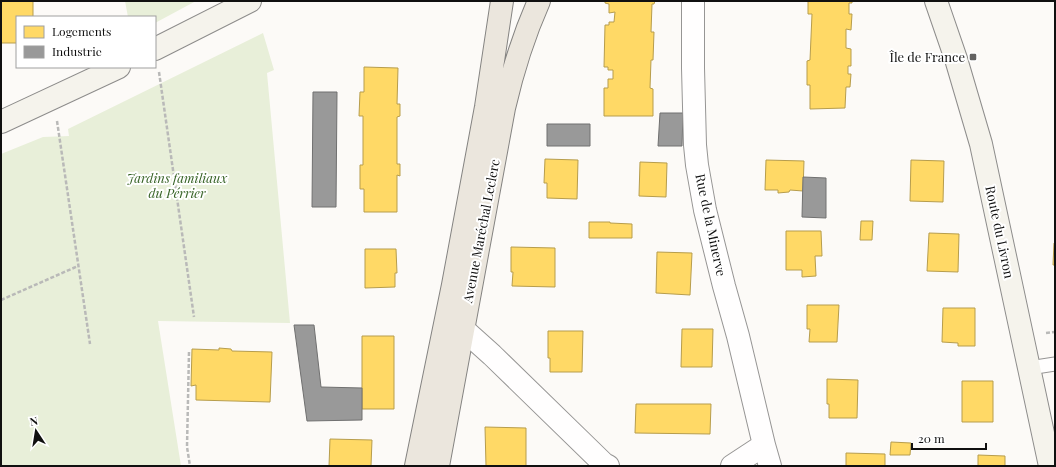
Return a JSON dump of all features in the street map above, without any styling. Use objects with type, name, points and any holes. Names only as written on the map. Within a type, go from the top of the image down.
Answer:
[{"type":"main road","name":"Avenue Maréchal Leclerc","points":[[416,466],[485,115],[502,1]]},
{"type":"main road","name":"Avenue Maréchal Leclerc","points":[[438,466],[506,101],[522,41],[539,1]]},
{"type":"street","points":[[156,49],[250,1]]},
{"type":"street","name":"Rue de la Minerve","points":[[694,1],[694,130],[697,165],[705,210],[770,466]]},
{"type":"street","name":"Route du Livron","points":[[936,1],[956,59],[981,144],[1050,466]]},
{"type":"street","points":[[1,122],[117,68]]},
{"type":"street","points":[[463,329],[604,464],[608,466]]},
{"type":"street","points":[[732,466],[764,445]]},
{"type":"lane","points":[[1029,368],[1055,364]]},
{"type":"path","points":[[156,49],[194,317]]},
{"type":"path","points":[[53,98],[90,344]]},
{"type":"path","points":[[1,300],[78,266]]},
{"type":"path","points":[[189,352],[187,447],[190,466]]},
{"type":"green space","points":[[125,1],[196,1],[156,22],[156,16],[128,16]]},
{"type":"green space","name":"Jardins familiaux du Pérrier","points":[[263,33],[274,70],[267,73],[290,323],[158,321],[181,466],[1,466],[1,154],[43,137],[69,136],[68,129]]},
{"type":"building: Logements","points":[[1,1],[33,1],[33,16],[16,16],[16,43],[1,43]]},
{"type":"building: Logements","points":[[605,1],[655,1],[654,4],[652,4],[651,32],[654,32],[650,88],[653,89],[653,116],[604,116],[604,88],[608,88],[608,79],[613,79],[613,70],[608,70],[608,67],[604,67],[605,25],[609,25],[609,22],[614,22],[615,12],[609,13],[609,4],[605,3]]},
{"type":"building: Logements","points":[[808,1],[852,1],[852,3],[849,3],[849,14],[852,14],[851,30],[846,29],[846,48],[851,49],[851,66],[848,66],[848,74],[851,74],[850,87],[846,87],[845,108],[810,109],[810,85],[807,85],[807,61],[810,60],[812,14],[808,14]]},
{"type":"building: Logements","points":[[364,67],[398,68],[397,104],[400,104],[400,116],[397,117],[397,164],[400,164],[400,176],[397,175],[397,212],[364,212],[364,189],[360,189],[360,165],[363,165],[363,116],[359,116],[360,92],[364,92]]},
{"type":"building: Logements","points":[[545,159],[578,160],[577,199],[547,198],[547,183],[544,183]]},
{"type":"building: Logements","points":[[766,160],[804,161],[803,191],[790,190],[789,192],[778,193],[778,190],[765,190]]},
{"type":"building: Logements","points":[[911,160],[944,161],[943,202],[910,201]]},
{"type":"building: Logements","points":[[640,162],[667,163],[666,197],[639,196]]},
{"type":"building: Logements","points":[[861,221],[873,221],[872,240],[860,240]]},
{"type":"building: Logements","points":[[589,222],[632,224],[632,238],[589,238]]},
{"type":"building: Logements","points":[[786,231],[821,231],[822,256],[815,256],[816,276],[802,277],[802,270],[786,270]]},
{"type":"building: Logements","points":[[929,233],[959,234],[958,272],[927,271]]},
{"type":"building: Logements","points":[[1054,243],[1055,265],[1053,265]]},
{"type":"building: Logements","points":[[511,247],[555,248],[555,287],[512,286],[513,272],[511,272]]},
{"type":"building: Logements","points":[[365,249],[396,249],[397,273],[395,273],[395,287],[365,288]]},
{"type":"building: Logements","points":[[657,252],[692,253],[690,295],[656,293]]},
{"type":"building: Logements","points":[[807,305],[839,305],[837,342],[809,342],[810,329],[807,329]]},
{"type":"building: Logements","points":[[943,308],[975,308],[975,346],[958,346],[958,343],[942,342]]},
{"type":"building: Logements","points":[[682,329],[713,329],[712,367],[681,367]]},
{"type":"building: Logements","points":[[548,331],[583,331],[582,372],[550,372],[550,358],[548,358]]},
{"type":"building: Logements","points":[[362,336],[394,336],[394,409],[362,409]]},
{"type":"building: Logements","points":[[219,348],[231,349],[232,351],[272,352],[270,402],[196,400],[196,385],[191,386],[192,349],[219,350]]},
{"type":"building: Logements","points":[[827,379],[858,380],[857,418],[829,418],[829,404],[827,404]]},
{"type":"building: Logements","points":[[962,381],[993,381],[993,422],[962,422]]},
{"type":"building: Logements","points":[[636,404],[711,404],[710,434],[635,433]]},
{"type":"building: Logements","points":[[485,427],[526,428],[526,466],[486,466]]},
{"type":"building: Logements","points":[[330,439],[372,440],[371,466],[329,466]]},
{"type":"building: Logements","points":[[891,442],[911,443],[910,455],[890,455]]},
{"type":"building: Logements","points":[[846,453],[885,454],[885,466],[846,466]]},
{"type":"building: Logements","points":[[978,455],[1005,456],[1005,466],[978,466]]},
{"type":"building: Industrie","points":[[313,92],[337,92],[336,207],[312,207]]},
{"type":"building: Industrie","points":[[660,113],[683,113],[682,146],[658,146]]},
{"type":"building: Industrie","points":[[547,124],[590,124],[590,146],[547,146]]},
{"type":"building: Industrie","points":[[803,177],[826,178],[826,218],[802,217]]},
{"type":"building: Industrie","points":[[294,325],[314,325],[321,387],[362,388],[362,420],[307,421]]},
{"type":"place","name":"Île de France","points":[[973,57]]}]
